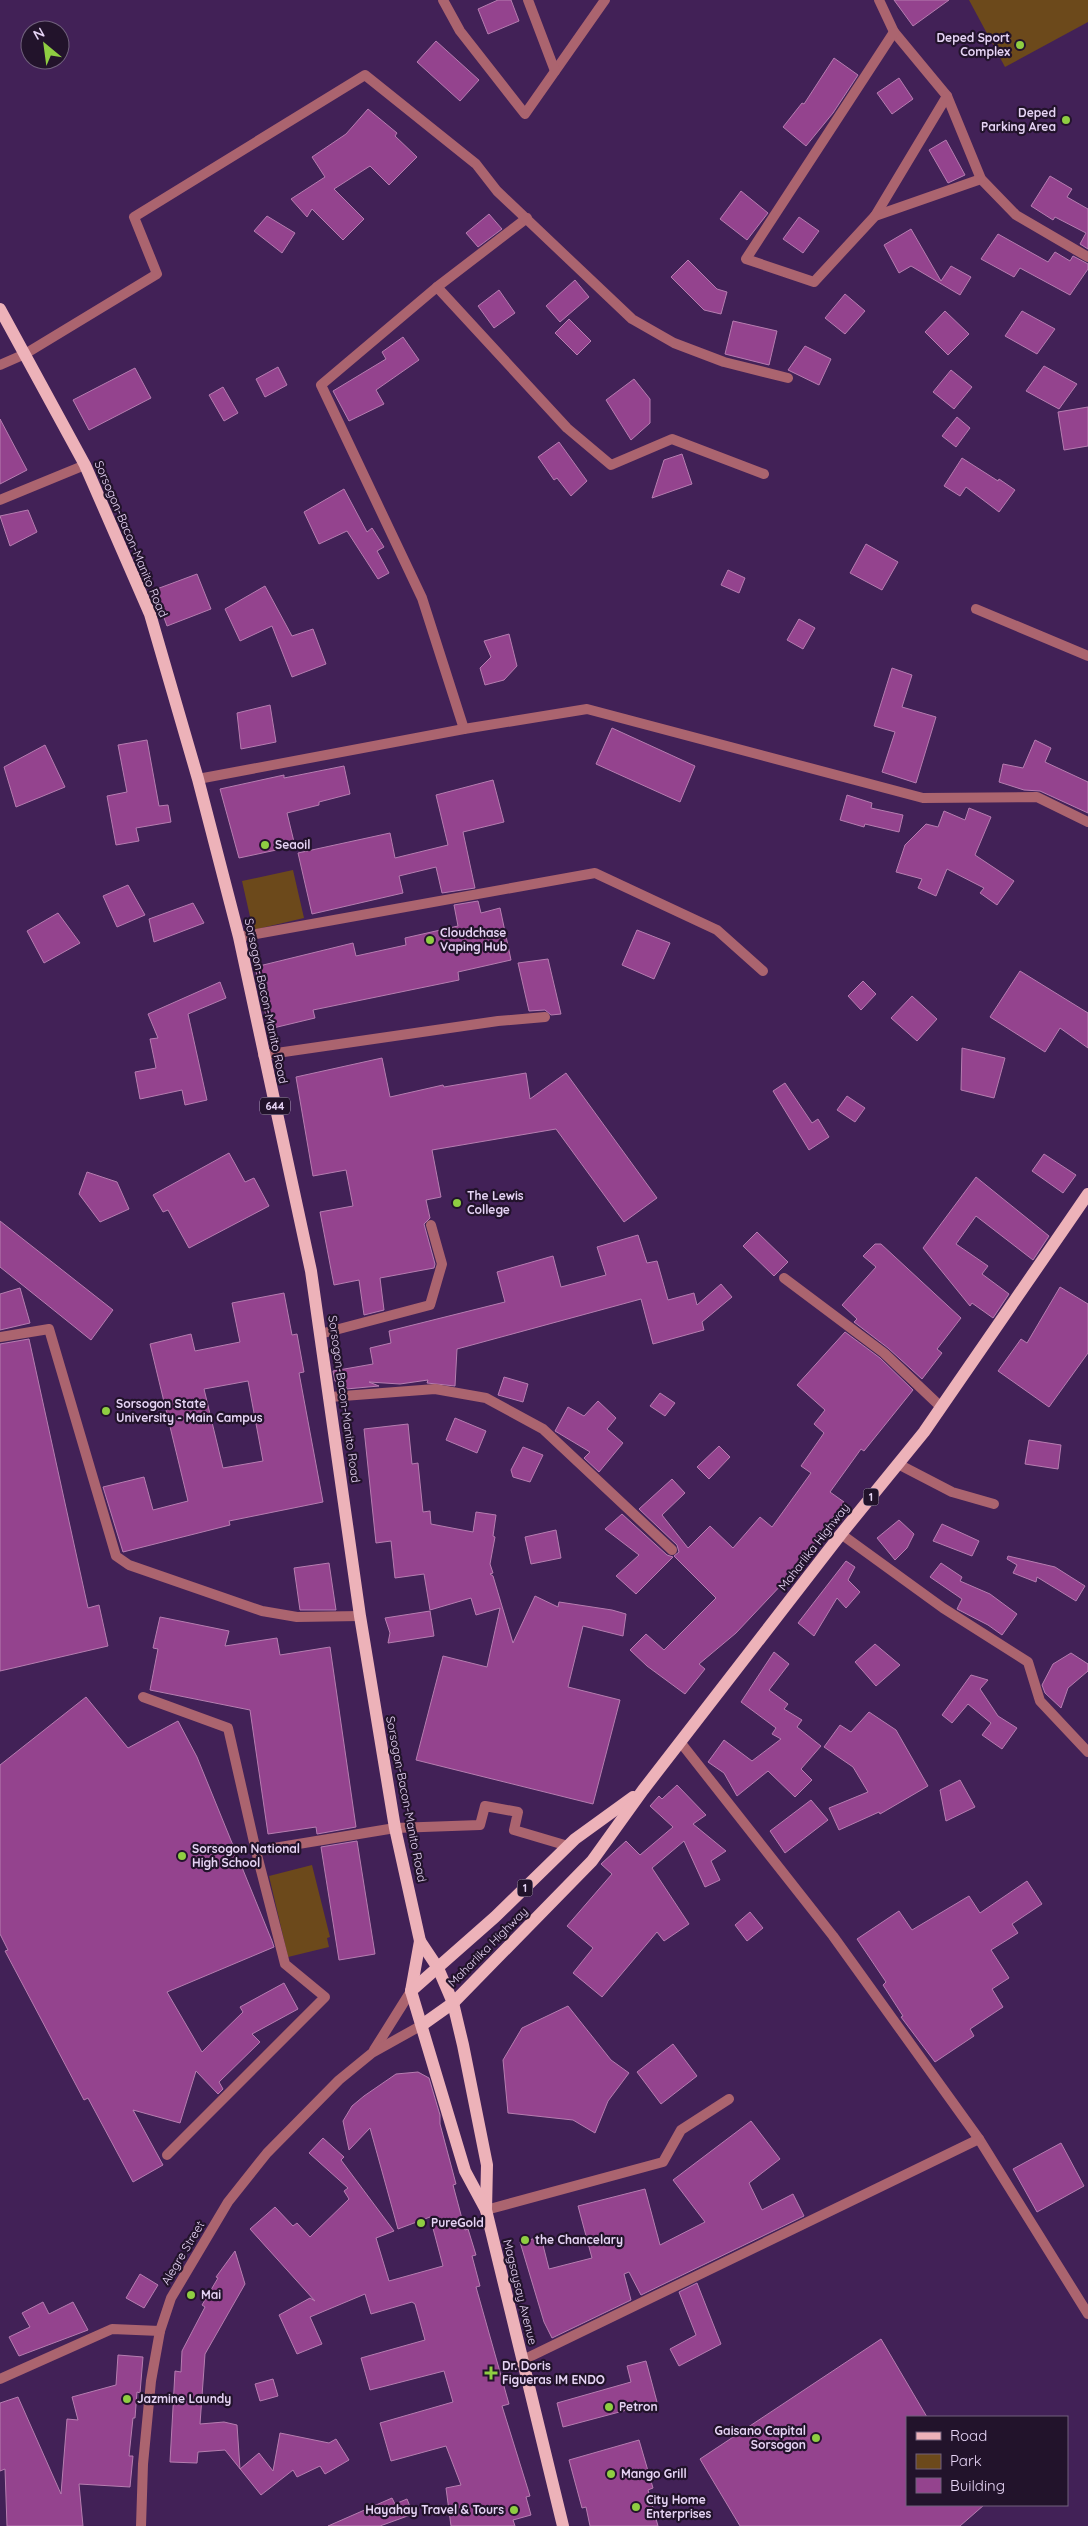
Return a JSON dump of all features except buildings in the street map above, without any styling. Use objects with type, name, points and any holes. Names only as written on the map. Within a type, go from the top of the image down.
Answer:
[{"type":"main road","name":"Sorsogon-Bacon-Manito Road","points":[[0,310],[85,465],[150,614],[198,779],[239,937],[311,1271],[360,1616],[395,1828],[420,1941],[438,1968]]},
{"type":"main road","name":"Maharlika Highway","points":[[422,2025],[453,2003],[592,1861],[643,1790],[681,1744],[841,1534],[941,1407],[1088,1194]]},
{"type":"main road","name":"Maharlika Highway","points":[[411,1991],[568,1846],[643,1790]]},
{"type":"main road","name":"Sorsogon-Bacon-Manito Road","points":[[411,1991],[420,1941]]},
{"type":"main road","name":"Magsaysay Avenue","points":[[438,1968],[453,2003],[487,2165],[486,2210]]},
{"type":"main road","name":"Magsaysay Avenue","points":[[411,1991],[465,2171],[486,2210],[563,2526]]},
{"type":"street","points":[[443,0],[460,32],[526,114],[606,0]]},
{"type":"street","points":[[528,0],[555,71]]},
{"type":"street","points":[[879,0],[894,32],[947,96],[981,179],[1016,215],[1088,256]]},
{"type":"street","points":[[894,32],[746,259],[814,282],[875,216],[947,96]]},
{"type":"street","points":[[0,365],[25,354],[157,274],[134,217],[365,76],[476,164],[497,190],[580,272],[632,319],[674,343],[724,362],[788,378]]},
{"type":"street","points":[[875,216],[981,179]]},
{"type":"street","points":[[464,729],[422,598],[321,385],[437,287],[527,218]]},
{"type":"street","points":[[437,287],[567,428],[611,465],[672,439],[764,474]]},
{"type":"street","points":[[0,500],[85,465]]},
{"type":"street","points":[[976,609],[1088,656]]},
{"type":"street","points":[[198,779],[464,729],[587,709],[923,798],[1037,797],[1088,822]]},
{"type":"street","points":[[239,937],[595,873],[717,930],[763,971]]},
{"type":"street","points":[[263,1055],[498,1021],[545,1017]]},
{"type":"street","points":[[320,1334],[430,1305],[442,1264],[431,1225]]},
{"type":"street","points":[[784,1278],[884,1354],[941,1407]]},
{"type":"street","points":[[0,1337],[49,1329],[116,1556],[129,1565],[262,1611],[297,1616],[360,1616]]},
{"type":"street","points":[[330,1396],[435,1389],[486,1398],[543,1429],[672,1550]]},
{"type":"street","points":[[898,1464],[952,1492],[994,1504]]},
{"type":"street","points":[[841,1534],[943,1608],[1028,1662],[1040,1701],[1088,1752]]},
{"type":"street","points":[[143,1697],[228,1728],[256,1851],[285,1964],[325,1997],[167,2155]]},
{"type":"street","points":[[681,1744],[832,1936],[979,2139],[1088,2314]]},
{"type":"street","points":[[256,1851],[395,1828],[480,1825],[485,1806],[518,1812],[514,1830],[568,1846]]},
{"type":"street","name":"Alegre Street","points":[[372,2053],[411,1991]]},
{"type":"street","name":"Alegre Street","points":[[141,2526],[143,2464],[151,2380],[160,2331],[171,2298],[228,2202],[289,2129],[339,2080],[372,2053],[422,2025]]},
{"type":"street","points":[[486,2210],[663,2162],[682,2130],[728,2099]]},
{"type":"street","points":[[523,2360],[979,2139]]},
{"type":"street","points":[[0,2379],[112,2329],[160,2331]]},
{"type":"green space","name":"Deped Sport Complex","points":[[969,0],[1088,0],[1088,22],[1005,67]]},
{"type":"green space","points":[[293,870],[304,918],[253,930],[242,881]]},
{"type":"green space","points":[[312,1865],[330,1937],[327,1938],[329,1947],[288,1957],[269,1876]]},
{"type":"place","name":"Deped Sport Complex","points":[[1020,45]]},
{"type":"place","name":"Deped Parking Area","points":[[1066,120]]},
{"type":"place","name":"Seaoil","points":[[265,845]]},
{"type":"place","name":"Cloudchase Vaping Hub","points":[[430,940]]},
{"type":"place","name":"The Lewis College","points":[[457,1203]]},
{"type":"place","name":"Sorsogon State University - Main Campus","points":[[106,1411]]},
{"type":"place","name":"Sorsogon National High School","points":[[182,1856]]},
{"type":"place","name":"PureGold","points":[[421,2223]]},
{"type":"place","name":"the Chancelary","points":[[525,2240]]},
{"type":"place","name":"Mai","points":[[191,2295]]},
{"type":"place","name":"Dr. Doris Figueras IM ENDO","points":[[491,2373]]},
{"type":"place","name":"Jazmine Laundy","points":[[127,2399]]},
{"type":"place","name":"Petron","points":[[609,2407]]},
{"type":"place","name":"Gaisano Capital Sorsogon","points":[[816,2438]]},
{"type":"place","name":"Mango Grill","points":[[611,2474]]},
{"type":"place","name":"City Home Enterprises","points":[[636,2507]]},
{"type":"place","name":"Hayahay Travel & Tours","points":[[514,2510]]}]
